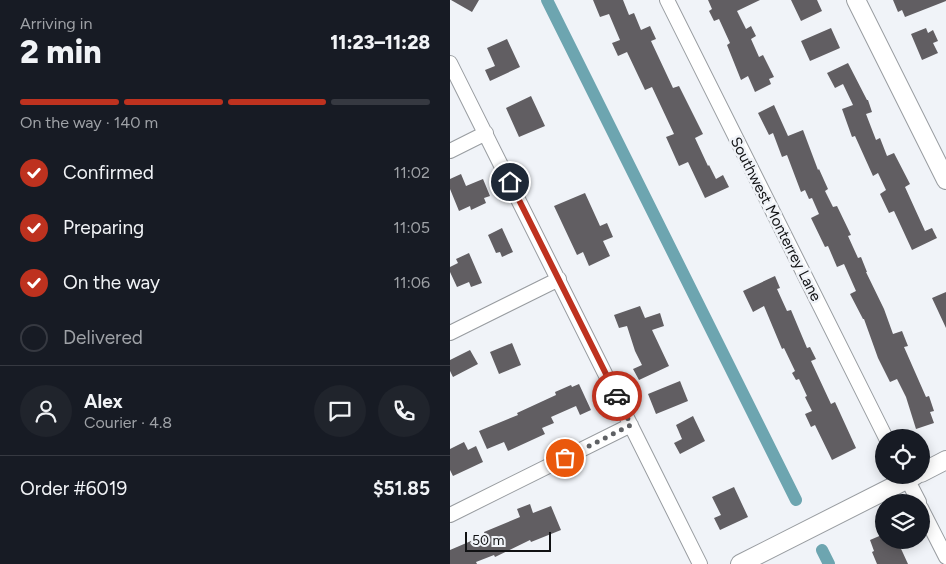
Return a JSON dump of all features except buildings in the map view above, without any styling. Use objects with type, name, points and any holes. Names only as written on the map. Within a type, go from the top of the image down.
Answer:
[{"type":"street","name":"Southwest Monterrey Lane","points":[[667,0],[882,429]]},
{"type":"street","points":[[856,0],[946,180]]},
{"type":"street","points":[[450,63],[700,564]]},
{"type":"street","points":[[450,151],[486,133]]},
{"type":"street","points":[[450,333],[559,279]]},
{"type":"street","points":[[450,515],[631,425]]},
{"type":"street","points":[[930,468],[946,460]]},
{"type":"street","points":[[740,564],[896,484]]},
{"type":"street","points":[[930,526],[946,557]]},
{"type":"waterway","points":[[547,0],[796,500]]},
{"type":"waterway","points":[[822,550],[829,564]]},
{"type":"way so far","points":[[565,458],[631,425],[617,396]]},
{"type":"route","points":[[510,182],[617,396]]}]
